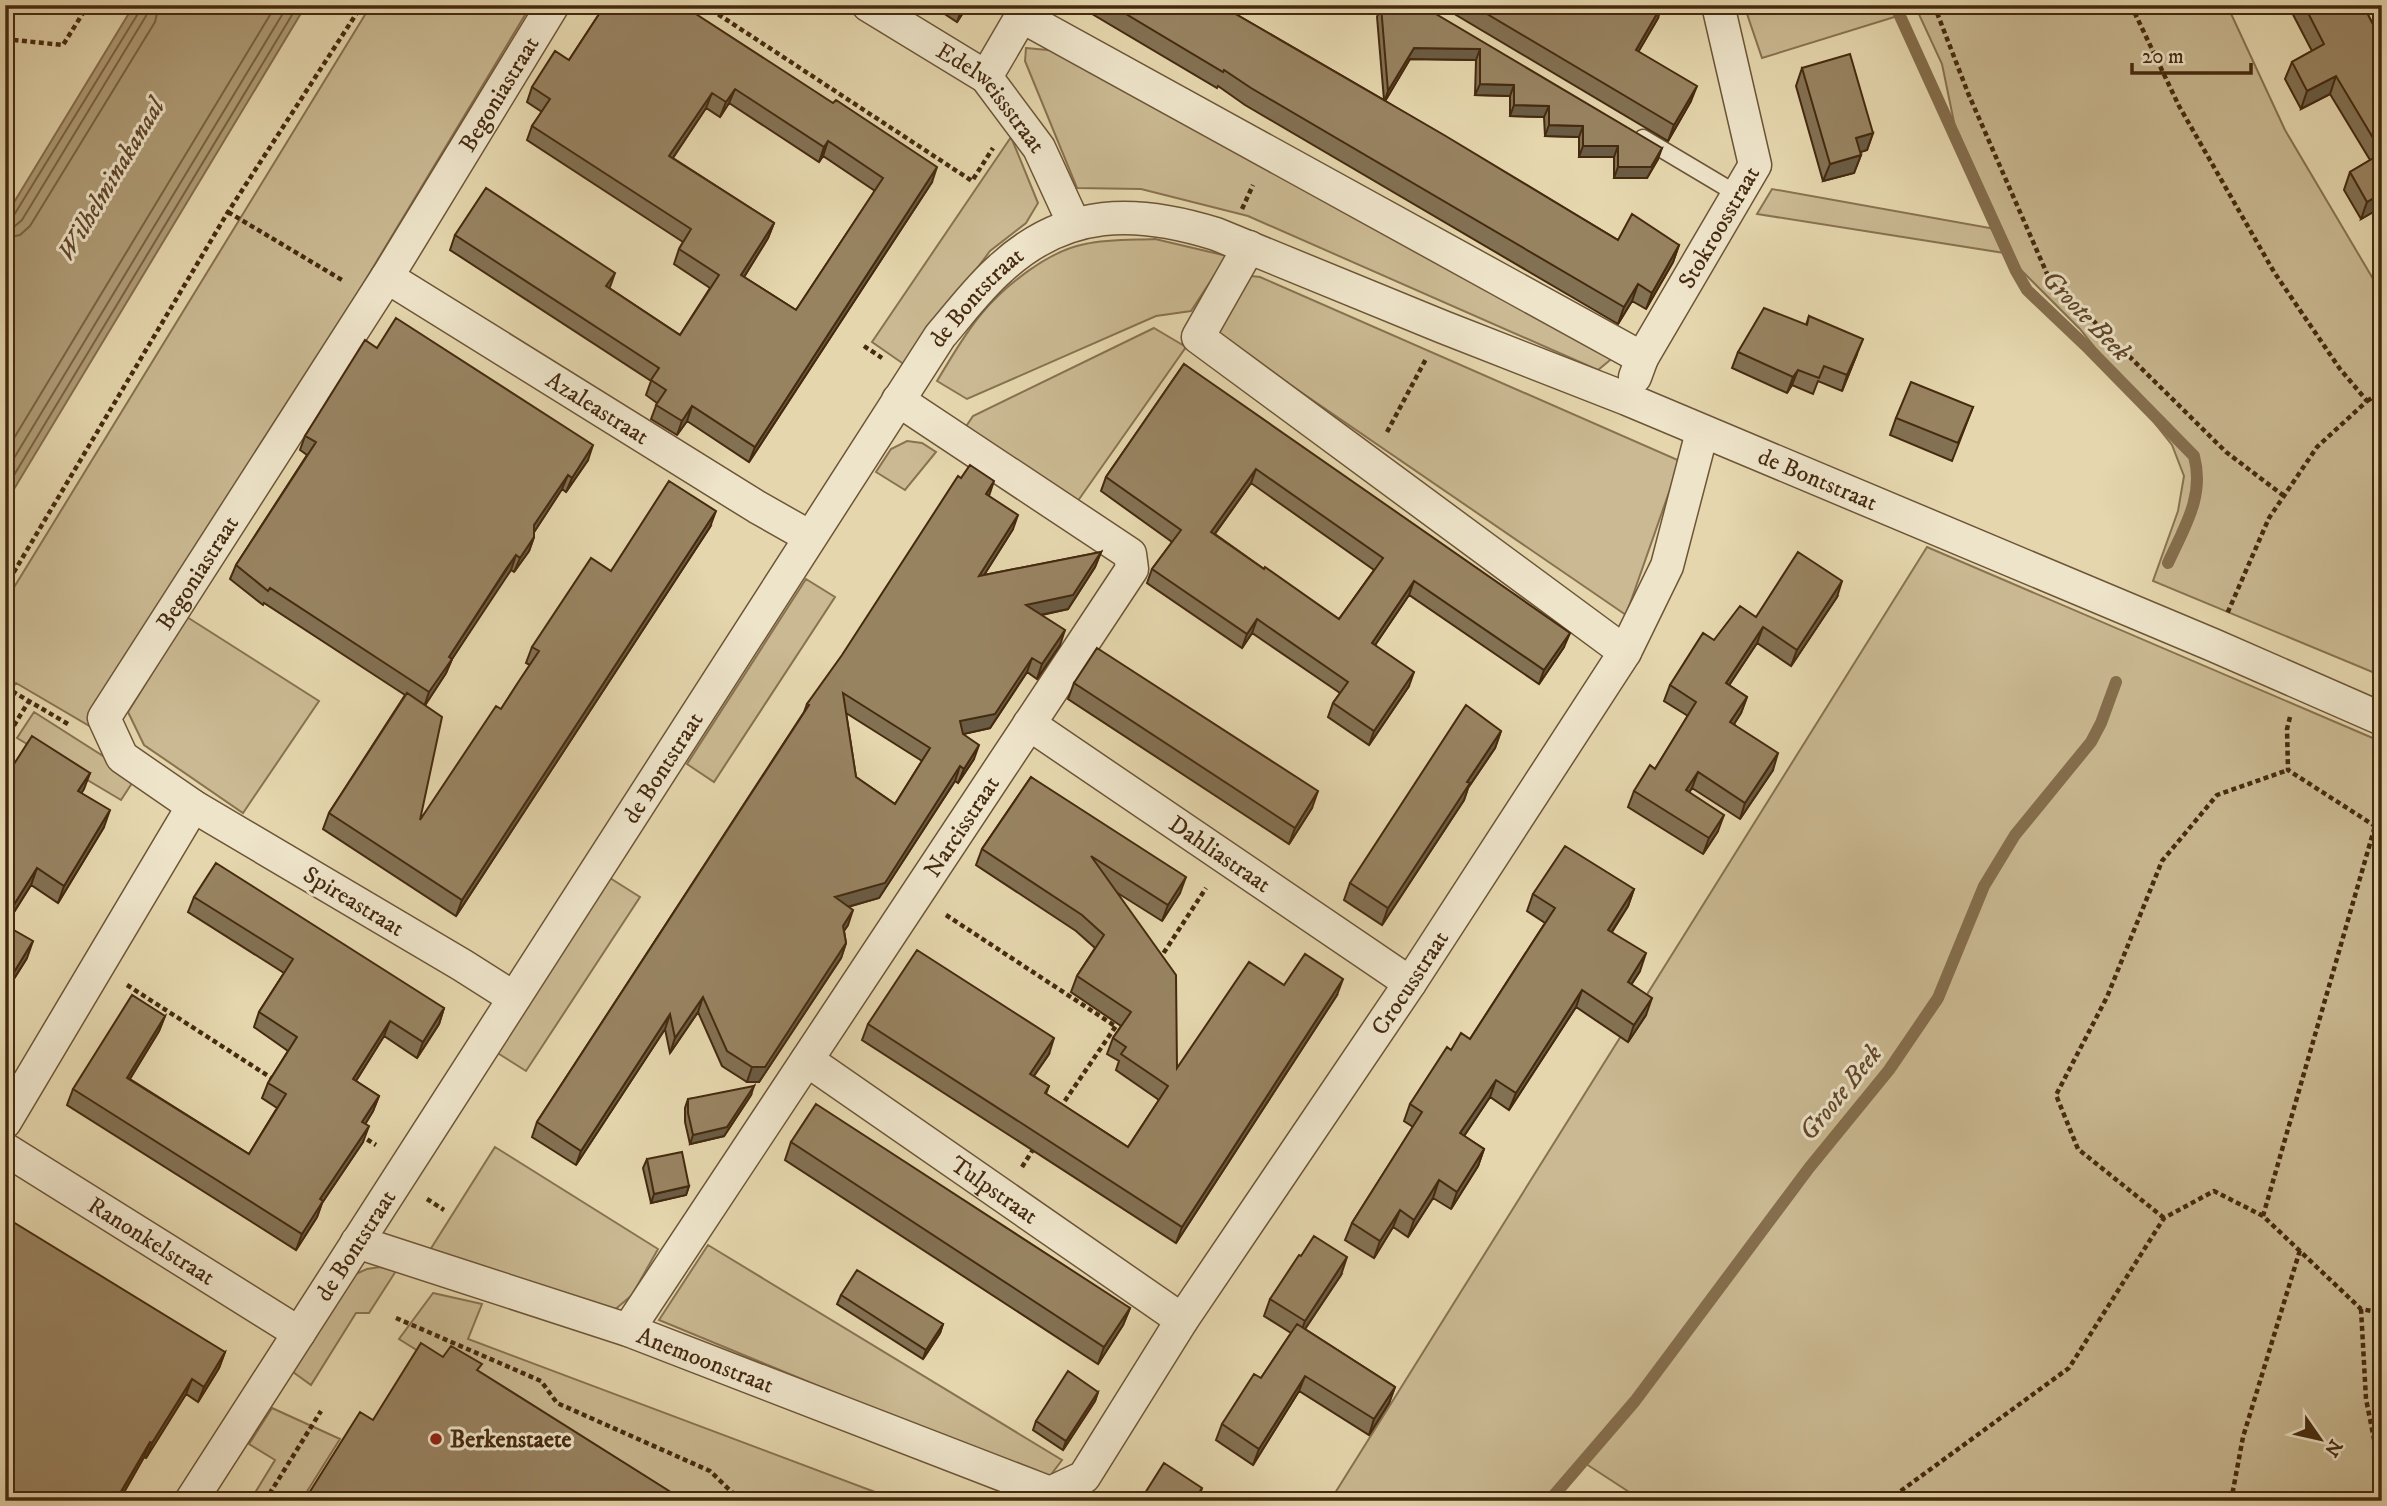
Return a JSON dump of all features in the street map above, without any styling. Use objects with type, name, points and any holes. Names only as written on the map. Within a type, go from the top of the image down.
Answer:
[{"type":"street","name":"Begoniastraat","points":[[122,757],[104,718],[380,288],[553,5]]},
{"type":"street","name":"Edelweissstraat","points":[[868,5],[986,77],[1039,148],[1074,224]]},
{"type":"street","name":"Stokroosstraat","points":[[1627,398],[1642,358],[1755,165],[1718,5]]},
{"type":"street","points":[[986,77],[1025,11],[1268,152],[1642,358]]},
{"type":"street","name":"de Bontstraat","points":[[191,1501],[940,336],[995,274],[1026,248],[1074,224],[1135,217],[1177,222],[1239,243],[1443,327],[1627,398],[2382,719]]},
{"type":"street","points":[[1239,243],[1198,337],[1625,652]]},
{"type":"street","name":"Azaleastraat","points":[[380,288],[810,537]]},
{"type":"street","name":"Narcisstraat","points":[[628,1330],[1132,569],[1130,554],[898,400]]},
{"type":"street","name":"Crocusstraat","points":[[1050,1493],[1084,1477],[1182,1320],[1410,983],[1625,652],[1667,566],[1702,432]]},
{"type":"street","name":"Dahliastraat","points":[[1029,724],[1410,983]]},
{"type":"street","points":[[5,1122],[193,806],[122,757]]},
{"type":"street","name":"Spireastraat","points":[[193,806],[514,998]]},
{"type":"street","name":"Tulpstraat","points":[[807,1059],[1182,1320]]},
{"type":"street","name":"Ranonkelstraat","points":[[5,1149],[299,1333]]},
{"type":"street","name":"Anemoonstraat","points":[[357,1242],[628,1330],[1050,1493]]},
{"type":"lane","points":[[1631,131],[1737,194]]},
{"type":"path","points":[[5,39],[63,45],[88,5]]},
{"type":"path","points":[[5,587],[228,212],[362,5]]},
{"type":"path","points":[[704,5],[972,181],[1014,115]]},
{"type":"path","points":[[1934,5],[1968,93],[2048,276],[2227,452],[2284,496]]},
{"type":"path","points":[[2131,5],[2179,106],[2274,272],[2340,369],[2367,401]]},
{"type":"path","points":[[1239,243],[1268,152]]},
{"type":"path","points":[[228,212],[380,288]]},
{"type":"path","points":[[1370,464],[1443,327]]},
{"type":"path","points":[[2213,645],[2269,518],[2317,447],[2367,401],[2382,392]]},
{"type":"path","points":[[2288,770],[2287,729],[2300,683]]},
{"type":"path","points":[[5,687],[122,757]]},
{"type":"path","points":[[5,740],[29,701]]},
{"type":"path","points":[[2263,1216],[2379,826],[2288,770]]},
{"type":"path","points":[[2164,1218],[2078,1149],[2056,1095],[2107,997],[2162,862],[2217,795],[2288,770]]},
{"type":"path","points":[[1152,970],[1226,858]]},
{"type":"path","points":[[916,896],[1115,1026]]},
{"type":"path","points":[[98,967],[281,1084]]},
{"type":"path","points":[[1055,1116],[1123,1015]]},
{"type":"path","points":[[352,1129],[406,1166]]},
{"type":"path","points":[[1003,1195],[1040,1139]]},
{"type":"path","points":[[1887,1501],[2068,1368],[2164,1218],[2214,1191],[2263,1216],[2361,1309],[2382,1313]]},
{"type":"path","points":[[2231,1501],[2243,1437],[2300,1250]]},
{"type":"path","points":[[2361,1309],[2366,1399],[2382,1479]]},
{"type":"path","points":[[396,1318],[541,1381],[557,1403],[710,1471],[741,1501]]},
{"type":"path","points":[[265,1501],[320,1411]]},
{"type":"shaded area","points":[[371,5],[531,5],[348,309],[110,738],[16,683],[5,699],[5,602]]},
{"type":"shaded area","points":[[1744,5],[2227,5],[2285,130],[2382,294],[2382,676],[2153,581],[2178,511],[2184,476],[2172,445],[2080,329],[2004,253],[1757,214],[1772,189],[1995,229],[1981,188],[1956,132],[1942,64],[1917,10],[1762,58]]},
{"type":"shaded area","points":[[1026,48],[1080,53],[1615,356],[1598,370],[1248,216],[1141,189],[1077,188],[1025,61]]},
{"type":"shaded area","points":[[1011,137],[1038,203],[1026,223],[990,251],[905,365],[872,342]]},
{"type":"shaded area","points":[[1155,239],[1227,256],[1191,311],[1156,316],[967,399],[937,381],[982,313],[1003,291],[1042,262],[1085,244],[1111,240]]},
{"type":"shaded area","points":[[1251,276],[1260,277],[1680,461],[1626,615],[1216,334],[1236,289]]},
{"type":"shaded area","points":[[1154,328],[1186,347],[1075,505],[961,434],[973,416]]},
{"type":"shaded area","points":[[907,441],[922,443],[936,452],[905,490],[876,472],[891,449]]},
{"type":"shaded area","points":[[1927,547],[2382,742],[2382,1501],[1643,1501],[1583,1462],[1543,1501],[1330,1501]]},
{"type":"shaded area","points":[[806,579],[835,597],[714,782],[687,764]]},
{"type":"shaded area","points":[[187,617],[319,701],[243,813],[144,745],[128,712]]},
{"type":"shaded area","points":[[34,712],[136,777],[121,800],[17,738]]},
{"type":"shaded area","points":[[610,878],[640,897],[526,1071],[496,1052]]},
{"type":"shaded area","points":[[495,1147],[658,1249],[632,1295],[612,1312],[430,1250]]},
{"type":"shaded area","points":[[708,1245],[1062,1460],[1047,1480],[659,1320]]},
{"type":"shaded area","points":[[380,1267],[396,1271],[369,1313],[356,1313],[311,1385],[293,1372],[349,1277]]},
{"type":"shaded area","points":[[433,1293],[482,1304],[468,1339],[899,1501],[657,1501],[399,1339]]},
{"type":"shaded area","points":[[272,1408],[340,1439],[301,1501],[250,1501],[275,1460],[249,1444]]},
{"type":"water","name":"Wilhelminakanaal","points":[[134,5],[306,5],[5,504],[5,217]]},
{"type":"building","points":[[605,5],[682,5],[833,103],[836,100],[937,167],[755,447],[692,406],[682,421],[656,405],[666,390],[651,380],[659,368],[455,235],[486,188],[615,273],[606,286],[680,335],[719,275],[679,249],[691,229],[532,126],[550,99],[532,87],[555,51],[569,60]],"holes":[[[735,89],[824,147],[828,141],[883,178],[796,310],[741,275],[774,223],[669,156],[712,93],[726,102]]]},
{"type":"building","points":[[1111,5],[1220,5],[1618,240],[1632,214],[1679,245],[1652,293],[1638,284],[1624,307]]},
{"type":"building","points":[[1472,5],[1523,5],[1529,8],[1531,5],[1662,5],[1636,50],[1697,86],[1674,125]]},
{"type":"building","points":[[2304,5],[2363,5],[2382,42],[2382,153],[2336,76],[2307,91],[2292,62],[2324,44]]},
{"type":"building","points":[[1381,6],[1424,7],[1662,148],[1651,167],[1618,167],[1618,146],[1583,146],[1583,126],[1549,125],[1549,106],[1514,105],[1514,85],[1480,84],[1480,49],[1414,48],[1388,91]]},
{"type":"building","points":[[1850,54],[1873,133],[1856,138],[1861,155],[1830,164],[1802,68]]},
{"type":"building","points":[[2382,153],[2382,193],[2367,202],[2350,172]]},
{"type":"building","points":[[1764,308],[1807,325],[1809,316],[1863,339],[1847,375],[1824,366],[1819,378],[1798,370],[1793,377],[1738,352]]},
{"type":"building","points":[[396,318],[593,445],[572,478],[568,475],[534,525],[534,537],[520,558],[516,555],[506,569],[429,692],[270,588],[268,591],[236,565],[316,442],[305,436],[365,340],[377,348]]},
{"type":"building","points":[[1184,364],[1570,633],[1544,670],[1414,581],[1372,643],[1414,672],[1374,731],[1333,703],[1348,682],[1257,619],[1247,634],[1152,569],[1181,530],[1106,477]],"holes":[[[1256,469],[1383,558],[1339,619],[1211,532]]]},
{"type":"building","points":[[1911,382],[1973,407],[1958,443],[1896,418]]},
{"type":"building","points":[[970,465],[994,481],[986,494],[1018,515],[979,576],[1101,552],[1073,595],[1026,605],[1065,630],[1042,664],[1032,658],[995,714],[960,721],[963,734],[979,745],[964,769],[960,766],[885,883],[835,897],[853,910],[843,926],[846,943],[765,1067],[752,1067],[727,1051],[703,997],[675,1038],[670,1014],[581,1151],[537,1122],[809,705],[807,704],[842,655],[958,476],[961,478]],"holes":[[[843,693],[930,748],[895,804],[856,777]]]},
{"type":"building","points":[[669,481],[716,511],[462,900],[329,813],[407,693],[442,717],[420,820],[496,706],[501,709],[539,651],[532,647],[591,558],[611,571]]},
{"type":"building","points":[[1798,552],[1842,581],[1797,650],[1763,627],[1726,683],[1747,697],[1730,722],[1778,753],[1745,803],[1698,772],[1686,790],[1724,815],[1709,838],[1634,791],[1650,765],[1655,769],[1696,702],[1670,685],[1703,633],[1714,640],[1740,606],[1756,617]]},
{"type":"building","points":[[1097,648],[1318,791],[1295,828],[1074,683]]},
{"type":"building","points":[[1466,705],[1501,731],[1388,908],[1350,883]]},
{"type":"building","points":[[32,736],[90,773],[78,791],[110,810],[64,886],[37,868],[5,919],[5,778]]},
{"type":"building","points":[[1031,777],[1186,877],[1168,905],[1091,856],[1176,975],[1177,1068],[1249,962],[1284,985],[1305,954],[1343,979],[1182,1227],[868,1024],[917,950],[1054,1038],[1030,1074],[1049,1086],[1045,1093],[1128,1147],[1168,1086],[1121,1054],[1126,1047],[1113,1038],[1131,1012],[1077,976],[1104,935],[1082,915],[982,849]]},
{"type":"building","points":[[1565,846],[1634,889],[1608,930],[1646,953],[1628,982],[1652,998],[1634,1025],[1582,990],[1516,1093],[1496,1080],[1460,1133],[1484,1149],[1457,1192],[1439,1180],[1414,1220],[1400,1210],[1380,1241],[1352,1223],[1422,1112],[1410,1104],[1447,1047],[1451,1050],[1461,1033],[1470,1039],[1555,908],[1533,894]]},
{"type":"building","points":[[216,863],[444,1008],[423,1042],[390,1021],[353,1079],[379,1096],[362,1122],[369,1126],[320,1199],[323,1201],[302,1234],[73,1089],[132,995],[165,1016],[127,1078],[249,1154],[286,1094],[268,1083],[297,1037],[259,1012],[293,959],[194,897]]},
{"type":"building","points":[[5,925],[33,941],[5,987]]},
{"type":"building","points":[[754,1086],[727,1127],[693,1135],[688,1099]]},
{"type":"building","points":[[816,1104],[1130,1308],[1104,1347],[791,1142]]},
{"type":"building","points":[[682,1152],[689,1186],[654,1194],[647,1159]]},
{"type":"building","points":[[5,1217],[225,1352],[204,1387],[192,1379],[152,1443],[150,1442],[117,1501],[5,1501]]},
{"type":"building","points":[[1314,1236],[1347,1257],[1305,1321],[1270,1299]]},
{"type":"building","points":[[857,1270],[943,1324],[926,1350],[841,1295]]},
{"type":"building","points":[[1297,1324],[1395,1387],[1374,1419],[1305,1376],[1259,1449],[1222,1424],[1254,1374],[1261,1378]]},
{"type":"building","points":[[421,1343],[443,1357],[451,1346],[482,1364],[477,1370],[685,1501],[304,1501],[360,1412],[373,1420]]},
{"type":"building","points":[[1068,1371],[1098,1392],[1066,1441],[1036,1421]]},
{"type":"building","points":[[1164,1463],[1202,1488],[1194,1501],[1140,1501]]},
{"type":"waterway","name":"Groote Beek","points":[[1895,5],[2027,290],[2194,456],[2197,471],[2195,498],[2168,563]]},
{"type":"waterway","name":"Groote Beek","points":[[1549,1501],[1635,1401],[1809,1168],[1889,1070],[1938,998],[1984,886],[2015,835],[2091,742],[2116,682]]},
{"type":"place","name":"Berkenstaete","points":[[436,1439]]}]
